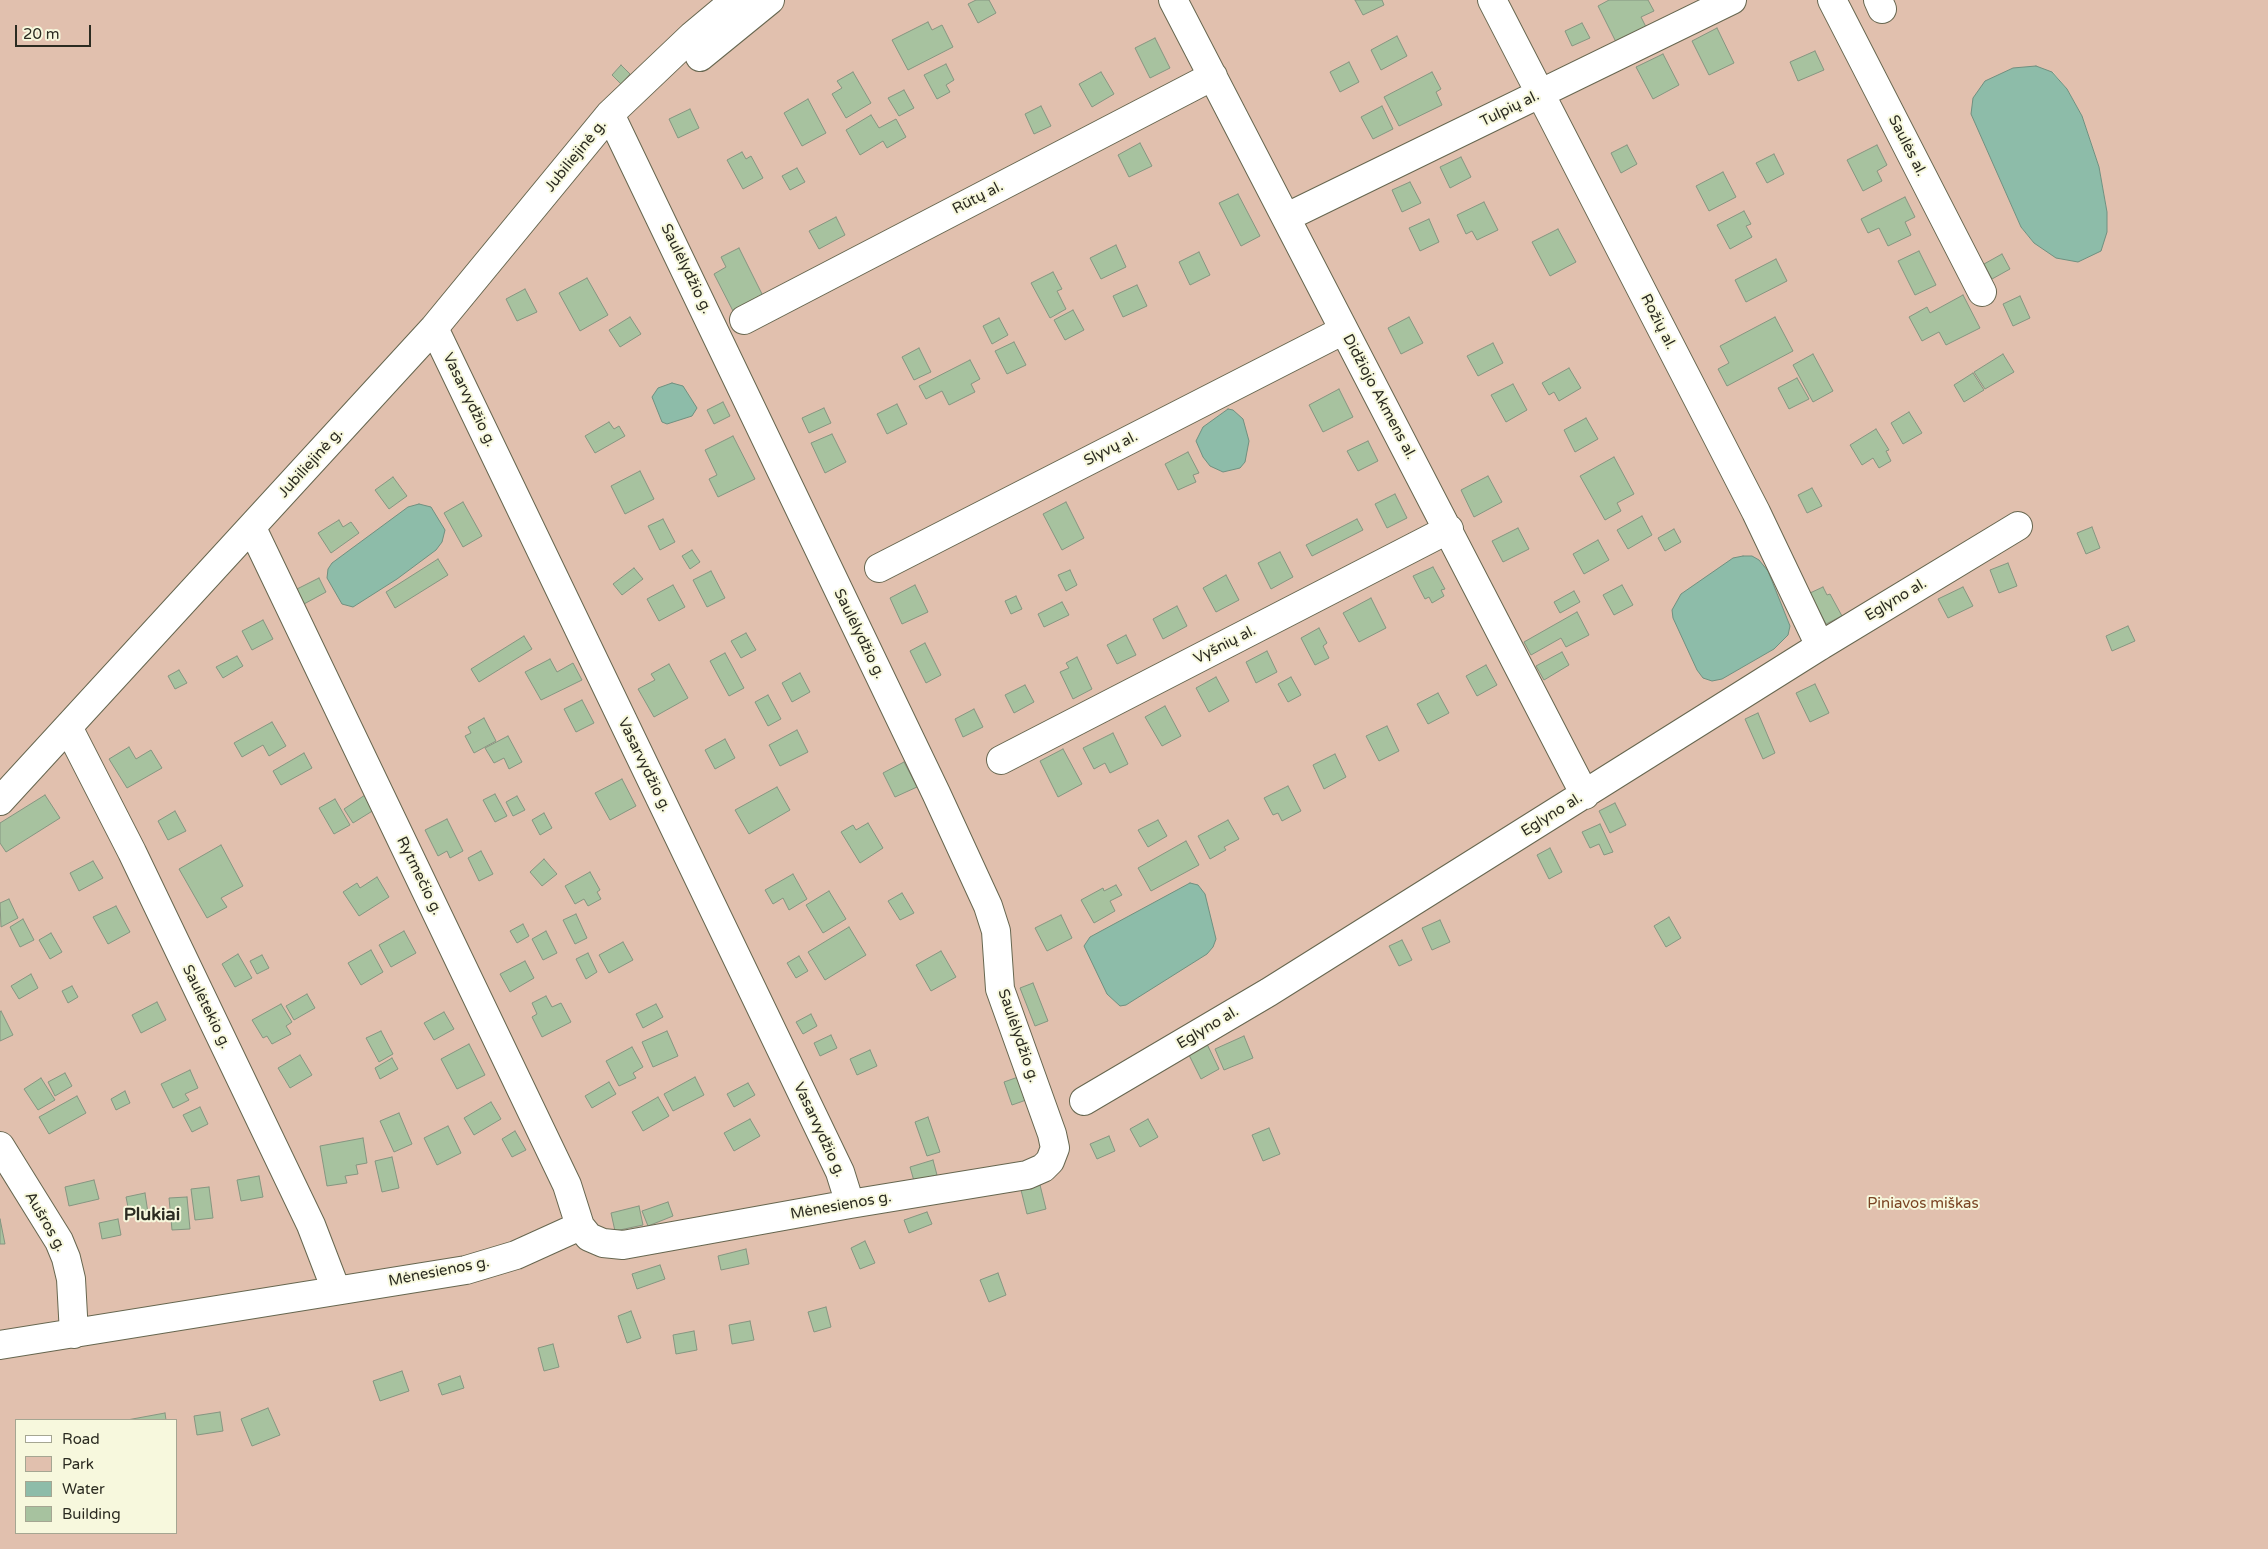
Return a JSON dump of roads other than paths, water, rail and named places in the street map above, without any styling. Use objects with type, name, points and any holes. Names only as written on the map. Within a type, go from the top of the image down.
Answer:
[{"type":"street","name":"Jubiliejinė g.","points":[[0,801],[434,328],[610,114],[692,36],[735,0]]},
{"type":"street","points":[[700,57],[770,0]]},
{"type":"street","name":"Didžiojo Akmens al.","points":[[1174,0],[1585,795]]},
{"type":"street","name":"Rožių al.","points":[[1492,0],[1756,512],[1820,646]]},
{"type":"street","name":"Tulpių al.","points":[[1287,217],[1732,0]]},
{"type":"street","name":"Saulės al.","points":[[1832,0],[1982,292]]},
{"type":"street","name":"Rūtų al.","points":[[744,320],[1213,76]]},
{"type":"street","name":"Saulėlydžio g.","points":[[610,114],[936,793],[988,906],[996,931],[1000,989],[1052,1134],[1055,1148],[1050,1160],[1043,1168]]},
{"type":"street","name":"Vasarvydžio g.","points":[[434,328],[836,1163],[850,1204]]},
{"type":"street","name":"Slyvų al.","points":[[879,568],[1344,330]]},
{"type":"street","name":"Eglyno al.","points":[[1084,1101],[1269,992],[1820,646],[2018,526]]},
{"type":"street","name":"Rytmečio g.","points":[[252,528],[566,1185],[580,1226]]},
{"type":"street","name":"Vyšnių al.","points":[[1000,760],[1449,529]]},
{"type":"street","name":"Saulėtekio g.","points":[[68,727],[132,852],[311,1225],[336,1290]]},
{"type":"street","name":"Aušros g.","points":[[0,1146],[59,1241],[66,1258],[72,1279],[74,1334]]},
{"type":"street","name":"Mėnesienos g.","points":[[0,1345],[466,1270],[516,1255],[580,1226],[589,1237],[603,1243],[622,1245],[850,1204],[1027,1175],[1043,1168]]},
{"type":"water","points":[[2036,66],[2052,72],[2067,89],[2082,116],[2099,167],[2107,212],[2107,232],[2101,251],[2078,262],[2056,258],[2034,243],[2021,227],[1971,114],[1973,98],[1985,81],[2013,68]]},
{"type":"water","points":[[672,383],[683,386],[697,408],[692,416],[667,424],[662,422],[652,397],[658,388]]},
{"type":"water","points":[[1228,409],[1233,410],[1243,419],[1249,441],[1245,462],[1240,468],[1223,472],[1210,466],[1203,457],[1196,441],[1203,427]]},
{"type":"water","points":[[419,504],[431,507],[445,530],[442,542],[436,550],[397,579],[353,607],[342,604],[327,578],[328,569],[332,563],[408,507]]},
{"type":"water","points":[[1752,556],[1759,560],[1768,571],[1790,626],[1788,635],[1774,649],[1722,679],[1712,681],[1703,678],[1697,670],[1673,618],[1672,610],[1681,594],[1733,558]]},
{"type":"water","points":[[1190,883],[1198,885],[1205,894],[1216,939],[1213,947],[1207,954],[1126,1005],[1120,1006],[1107,994],[1084,946],[1090,937]]},
{"type":"district","name":"Plukiai","points":[[152,1215]]},
{"type":"park label","name":"Piniavos miškas","points":[[1923,1204]]}]
